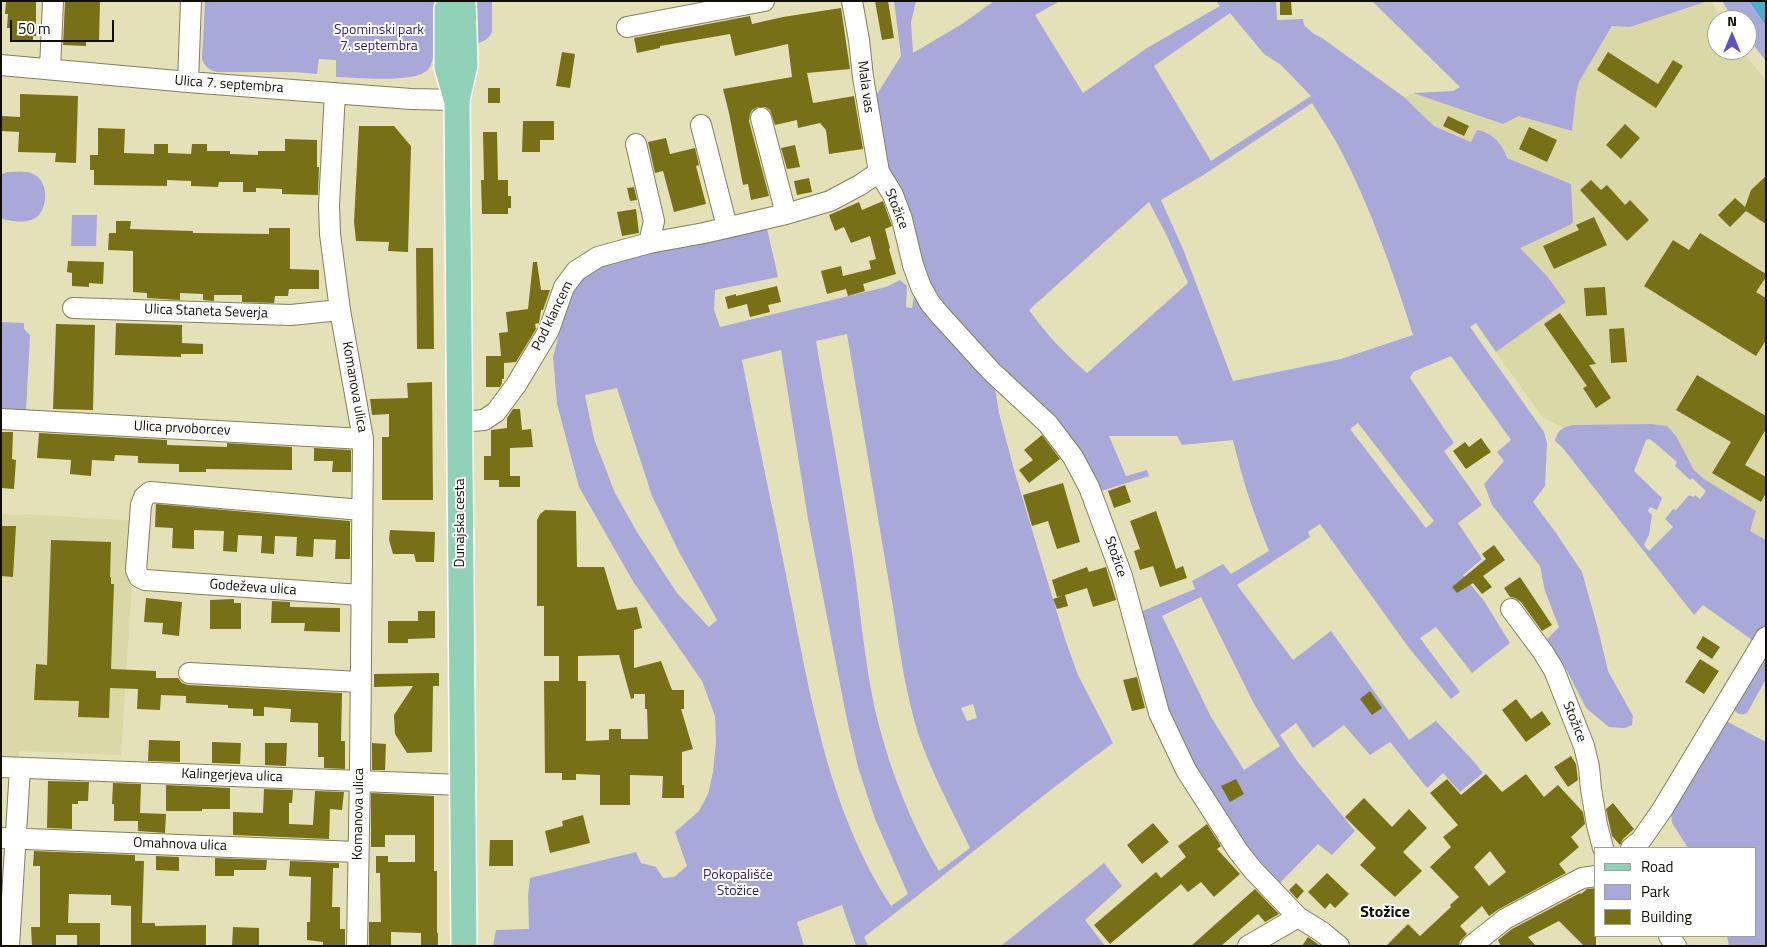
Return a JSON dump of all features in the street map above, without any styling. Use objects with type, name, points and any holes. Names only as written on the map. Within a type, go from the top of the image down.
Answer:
[{"type":"main road","name":"Dunajska cesta","points":[[447,1],[446,60],[457,100]]},
{"type":"main road","name":"Dunajska cesta","points":[[463,1],[465,66],[457,100],[464,946]]},
{"type":"street","points":[[50,69],[53,1]]},
{"type":"street","points":[[188,82],[191,1]]},
{"type":"street","points":[[627,27],[764,1]]},
{"type":"street","name":"Mala vas","points":[[852,1],[879,172]]},
{"type":"street","name":"Ulica 7. septembra","points":[[1,65],[419,100],[457,100]]},
{"type":"street","name":"Komanova ulica","points":[[335,92],[329,205],[330,234],[340,310],[363,439],[357,946]]},
{"type":"street","points":[[761,118],[786,214]]},
{"type":"street","points":[[701,125],[727,227]]},
{"type":"street","points":[[636,144],[654,221],[649,242]]},
{"type":"street","name":"Pod klancem","points":[[460,422],[487,419],[501,405],[516,385],[549,330],[564,286],[576,271],[598,257],[649,242],[786,214],[830,201],[860,185],[879,172]]},
{"type":"street","name":"Stožice","points":[[879,172],[893,195],[902,219],[913,265],[930,303],[991,371],[1048,424],[1073,457],[1089,486],[1122,576],[1159,713],[1186,770],[1238,851],[1270,889],[1298,917],[1322,932],[1339,946]]},
{"type":"street","name":"Ulica Staneta Severja","points":[[73,308],[291,315],[340,310]]},
{"type":"street","name":"Ulica prvoborcev","points":[[1,419],[363,439]]},
{"type":"street","name":"Godeževa ulica","points":[[361,595],[145,580],[139,577],[136,570],[141,505],[144,497],[150,492],[362,510]]},
{"type":"street","name":"Stožice","points":[[1511,608],[1554,670],[1584,746],[1589,767],[1597,825],[1603,847]]},
{"type":"street","points":[[1632,847],[1641,840],[1662,810],[1766,637]]},
{"type":"street","points":[[189,672],[360,682]]},
{"type":"street","points":[[9,946],[7,889],[10,768]]},
{"type":"street","name":"Kalingerjeva ulica","points":[[10,768],[462,785]]},
{"type":"street","name":"Omahnova ulica","points":[[8,839],[358,852]]},
{"type":"street","points":[[1471,946],[1505,920],[1582,878],[1594,876]]},
{"type":"street","points":[[1248,946],[1298,917]]},
{"type":"shaded area","points":[[1711,1],[1716,10],[1707,10],[1707,60],[1749,60],[1766,80],[1766,540],[1750,531],[1694,470],[1676,436],[1667,426],[1573,425],[1562,427],[1543,418],[1496,352],[1566,302],[1547,276],[1519,248],[1570,225],[1571,184],[1507,158],[1503,147],[1496,138],[1486,131],[1471,142],[1434,126],[1404,97],[1413,93],[1503,124],[1519,115],[1571,131],[1579,82],[1613,26],[1630,26]]},
{"type":"shaded area","points":[[1749,1],[1766,1],[1766,26],[1757,10]]},
{"type":"shaded area","points":[[1,514],[136,521],[121,755],[19,751],[19,761],[1,761]]},
{"type":"green space","name":"Spominski park 7. septembra","points":[[205,1],[435,1],[434,52],[430,67],[424,73],[401,78],[336,77],[336,60],[319,59],[317,74],[295,72],[217,72],[208,68],[202,59]]},
{"type":"green space","points":[[477,1],[492,1],[492,32],[490,36],[478,43]]},
{"type":"green space","points":[[894,1],[916,1],[911,22],[913,53],[962,24],[994,1],[1060,1],[1035,15],[1083,93],[1147,48],[1220,6],[1216,1],[1276,1],[1277,20],[1303,19],[1304,25],[1314,34],[1404,97],[1434,126],[1471,142],[1477,130],[1487,133],[1500,144],[1507,158],[1571,184],[1573,222],[1520,248],[1547,276],[1566,302],[1496,352],[1476,323],[1470,327],[1544,432],[1547,443],[1545,486],[1533,502],[1582,572],[1608,671],[1633,716],[1632,725],[1625,728],[1609,727],[1586,708],[1567,671],[1547,639],[1559,627],[1545,591],[1540,566],[1492,505],[1484,484],[1504,461],[1497,452],[1511,440],[1451,356],[1413,372],[1410,378],[1454,443],[1444,451],[1482,505],[1458,523],[1482,559],[1463,575],[1484,601],[1510,643],[1472,673],[1436,627],[1420,638],[1460,692],[1451,699],[1409,648],[1320,524],[1308,532],[1310,537],[1237,585],[1293,660],[1331,631],[1409,740],[1436,721],[1483,773],[1460,792],[1443,773],[1427,788],[1390,742],[1370,755],[1344,725],[1313,748],[1296,723],[1280,735],[1297,761],[1355,831],[1332,855],[1318,844],[1276,887],[1215,808],[1166,712],[1138,613],[1195,589],[1192,581],[1223,564],[1231,574],[1269,551],[1249,497],[1233,440],[1182,445],[1177,436],[1109,436],[1126,476],[1147,470],[1149,476],[1098,492],[933,297],[879,150],[872,102],[901,56]],"holes":[[[1230,13],[1264,54],[1281,65],[1311,96],[1211,161],[1154,66]],[[1312,103],[1337,143],[1362,194],[1389,264],[1413,335],[1341,359],[1233,381],[1183,249],[1161,200],[1205,174]],[[1149,202],[1188,283],[1087,373],[1056,343],[1029,310]],[[1358,423],[1434,521],[1426,528],[1350,429]],[[1201,597],[1254,704],[1280,746],[1244,770],[1211,717],[1162,616]]]},
{"type":"green space","points":[[1372,1],[1708,1],[1630,27],[1612,26],[1579,82],[1572,131],[1519,116],[1503,124],[1413,93],[1453,91],[1460,87]]},
{"type":"green space","points":[[1722,1],[1749,1],[1755,10],[1728,10]]},
{"type":"green space","points":[[1757,13],[1766,26],[1766,61],[1757,50]]},
{"type":"green space","points":[[29,172],[39,178],[42,183],[45,194],[44,206],[34,219],[20,222],[1,218],[1,174]]},
{"type":"green space","points":[[72,215],[97,215],[96,246],[71,246]]},
{"type":"green space","name":"Pokopališče Stožice","points":[[766,224],[778,277],[715,290],[714,310],[720,327],[886,287],[900,280],[907,286],[906,307],[912,308],[914,296],[919,295],[994,382],[999,413],[1014,470],[1065,639],[1078,675],[1113,743],[864,937],[868,946],[856,946],[842,905],[797,922],[804,946],[493,946],[496,930],[529,929],[528,896],[530,878],[636,852],[641,863],[656,867],[663,878],[674,877],[687,866],[675,832],[699,811],[708,794],[713,772],[716,742],[715,716],[702,681],[634,583],[579,487],[557,404],[553,357],[565,312],[571,294],[582,276],[601,262]],"holes":[[[847,334],[910,703],[918,733],[929,762],[970,848],[939,871],[918,832],[900,791],[885,748],[874,705],[849,532],[816,341]],[[781,350],[808,519],[847,720],[858,767],[875,819],[908,894],[891,906],[870,870],[852,832],[825,754],[806,672],[742,360]],[[617,388],[652,496],[679,552],[717,620],[709,627],[677,593],[637,532],[615,493],[594,439],[585,395]],[[973,704],[977,718],[967,721],[961,708]]]},
{"type":"green space","points":[[1,322],[24,323],[24,329],[30,335],[26,411],[1,410]]},
{"type":"green space","points":[[1651,424],[1667,426],[1676,436],[1694,470],[1704,479],[1756,511],[1750,531],[1766,540],[1766,625],[1756,640],[1752,640],[1703,605],[1694,615],[1562,447],[1555,441],[1557,434],[1561,430],[1573,425]],"holes":[[[1650,439],[1677,462],[1675,466],[1706,491],[1700,499],[1695,495],[1693,497],[1689,495],[1676,510],[1673,509],[1665,519],[1673,527],[1649,551],[1644,545],[1649,535],[1652,515],[1648,511],[1650,507],[1657,510],[1662,498],[1634,471],[1646,440]]]},
{"type":"green space","points":[[1766,653],[1766,679],[1747,713],[1739,714],[1733,708]]},
{"type":"green space","points":[[1726,721],[1766,742],[1766,946],[1729,946],[1727,937],[1757,937],[1757,847],[1687,847],[1672,823],[1671,813]]},
{"type":"green space","points":[[1104,863],[1122,886],[1085,920],[1105,946],[1001,946]]},
{"type":"building","points":[[6,1],[36,1],[36,36],[33,36],[33,41],[10,40],[10,28],[7,28],[8,14],[5,14]]},
{"type":"building","points":[[65,1],[100,1],[99,42],[86,41],[86,46],[63,45]]},
{"type":"building","points":[[875,1],[888,1],[894,38],[882,40]]},
{"type":"building","points":[[1280,1],[1291,1],[1292,15],[1280,15]]},
{"type":"building","points":[[841,8],[850,69],[807,73],[813,103],[854,96],[863,149],[829,154],[826,130],[820,123],[798,128],[797,120],[775,125],[770,110],[765,107],[758,107],[752,110],[749,121],[769,196],[751,200],[748,184],[743,185],[723,89],[792,77],[788,44],[735,56],[730,34],[660,46],[660,48],[637,53],[634,38],[750,16],[752,24]]},
{"type":"building","points":[[562,52],[575,54],[570,88],[556,86]]},
{"type":"building","points":[[1608,52],[1658,84],[1673,60],[1683,66],[1656,108],[1597,70]]},
{"type":"building","points":[[488,88],[500,88],[500,103],[488,103]]},
{"type":"building","points":[[20,94],[78,96],[76,163],[55,162],[56,153],[18,152],[19,132],[1,131],[1,116],[20,117]]},
{"type":"building","points":[[1448,116],[1469,126],[1464,136],[1443,126]]},
{"type":"building","points":[[523,121],[554,121],[554,140],[540,140],[540,152],[522,152]]},
{"type":"building","points":[[1625,124],[1640,138],[1621,159],[1606,145]]},
{"type":"building","points":[[359,126],[394,126],[411,146],[408,252],[388,251],[389,242],[356,241],[354,222]]},
{"type":"building","points":[[1529,127],[1557,140],[1547,162],[1519,149]]},
{"type":"building","points":[[98,128],[125,129],[124,153],[154,154],[154,144],[168,144],[168,153],[191,154],[192,144],[207,144],[207,151],[230,151],[230,154],[258,155],[258,151],[285,151],[285,139],[317,140],[317,167],[319,167],[318,195],[282,194],[282,189],[256,188],[256,192],[243,192],[243,182],[219,182],[218,187],[191,186],[191,181],[167,180],[167,186],[94,185],[94,170],[90,170],[90,155],[98,155]]},
{"type":"building","points":[[483,132],[497,132],[498,180],[508,180],[508,196],[511,196],[511,208],[508,208],[508,214],[482,214],[481,180],[484,180]]},
{"type":"building","points":[[666,138],[670,154],[695,148],[699,165],[696,166],[706,204],[674,212],[663,171],[655,173],[648,142]]},
{"type":"building","points":[[795,145],[800,167],[787,169],[781,148]]},
{"type":"building","points":[[1766,176],[1766,224],[1746,211],[1730,227],[1718,215],[1735,198],[1745,207],[1751,190]]},
{"type":"building","points":[[809,178],[812,192],[797,195],[794,181]]},
{"type":"building","points":[[1591,180],[1601,190],[1607,185],[1625,205],[1630,200],[1649,220],[1627,241],[1580,190]]},
{"type":"building","points":[[634,187],[637,200],[630,201],[627,188]]},
{"type":"building","points":[[883,201],[892,226],[885,229],[896,274],[863,284],[865,291],[848,296],[846,289],[827,294],[821,271],[841,266],[843,276],[871,269],[869,261],[876,259],[870,236],[851,243],[844,227],[835,231],[829,215],[859,202],[862,210]]},
{"type":"building","points":[[636,209],[639,233],[622,236],[617,212]]},
{"type":"building","points":[[1594,217],[1607,245],[1554,269],[1543,246],[1579,230],[1576,225]]},
{"type":"building","points":[[116,221],[131,221],[130,229],[193,231],[193,233],[269,234],[269,228],[290,228],[290,269],[319,270],[319,289],[289,289],[288,296],[275,296],[274,303],[242,302],[242,295],[214,295],[214,301],[203,300],[203,294],[180,293],[180,300],[147,298],[147,293],[133,292],[133,251],[108,250],[109,233],[116,233]]},
{"type":"building","points":[[1700,233],[1766,274],[1756,292],[1766,298],[1766,340],[1756,356],[1644,286],[1673,240],[1689,250]]},
{"type":"building","points":[[416,248],[433,248],[434,349],[417,349]]},
{"type":"building","points":[[68,261],[104,262],[103,284],[89,283],[89,287],[72,286],[72,273],[67,272]]},
{"type":"building","points":[[533,262],[537,262],[541,290],[550,290],[543,310],[541,310],[539,323],[535,324],[536,329],[516,362],[504,363],[504,379],[502,379],[500,387],[486,387],[486,356],[501,356],[499,333],[508,332],[506,312],[528,309]]},
{"type":"building","points":[[777,286],[781,302],[768,305],[770,312],[750,317],[747,304],[728,309],[725,297]]},
{"type":"building","points":[[1605,287],[1607,315],[1586,316],[1584,288]]},
{"type":"building","points":[[1560,313],[1596,364],[1589,365],[1611,398],[1596,408],[1583,388],[1587,386],[1544,324]]},
{"type":"building","points":[[116,323],[182,325],[182,343],[203,344],[203,354],[181,354],[181,357],[115,355]]},
{"type":"building","points":[[56,324],[95,325],[93,410],[53,409]]},
{"type":"building","points":[[1624,328],[1627,362],[1611,363],[1609,329]]},
{"type":"building","points":[[1697,375],[1766,416],[1766,429],[1745,465],[1766,477],[1766,493],[1761,502],[1712,473],[1731,442],[1676,410]]},
{"type":"building","points":[[432,382],[433,500],[382,500],[382,437],[389,437],[389,414],[372,415],[370,399],[408,398],[407,383]]},
{"type":"building","points":[[513,409],[520,409],[522,430],[531,429],[533,447],[510,448],[510,476],[520,476],[520,487],[499,487],[499,480],[484,480],[484,456],[491,456],[491,430],[507,428],[507,418]]},
{"type":"building","points":[[1,432],[13,432],[12,459],[16,460],[14,489],[1,488]]},
{"type":"building","points":[[39,433],[167,440],[167,445],[227,447],[227,443],[292,447],[292,470],[206,469],[206,472],[179,472],[179,464],[138,463],[138,456],[115,455],[114,461],[92,460],[91,476],[70,474],[71,460],[37,458]]},
{"type":"building","points":[[1042,435],[1060,459],[1029,483],[1019,470],[1033,460],[1024,450]]},
{"type":"building","points":[[1481,438],[1491,452],[1466,469],[1453,451],[1465,442],[1469,447]]},
{"type":"building","points":[[314,448],[351,450],[351,472],[332,472],[333,461],[314,461]]},
{"type":"building","points":[[1063,483],[1080,542],[1057,549],[1048,521],[1032,526],[1023,495]]},
{"type":"building","points":[[1125,485],[1131,502],[1114,508],[1108,491]]},
{"type":"building","points":[[156,504],[350,521],[350,559],[335,559],[336,540],[314,539],[313,557],[296,556],[297,537],[275,536],[274,554],[261,553],[262,536],[238,535],[237,552],[223,551],[224,531],[194,530],[194,549],[172,548],[173,528],[155,527]]},
{"type":"building","points":[[545,510],[576,511],[577,567],[604,567],[617,610],[637,607],[642,628],[634,630],[634,668],[661,661],[672,690],[684,690],[684,709],[681,709],[693,749],[682,752],[684,798],[662,798],[663,776],[630,775],[630,805],[600,805],[600,775],[576,774],[576,780],[562,780],[562,773],[545,773],[544,681],[559,681],[559,656],[544,656],[544,606],[537,606],[537,520]],"holes":[[[619,655],[631,699],[634,698],[634,694],[645,694],[648,739],[621,739],[621,729],[609,729],[609,740],[586,741],[586,681],[578,681],[578,656]]]},
{"type":"building","points":[[1156,511],[1176,569],[1183,566],[1187,578],[1160,587],[1153,566],[1140,570],[1134,551],[1140,549],[1130,521]]},
{"type":"building","points":[[1,526],[16,526],[13,577],[1,576]]},
{"type":"building","points":[[390,530],[435,532],[434,562],[416,562],[414,554],[393,554],[389,540]]},
{"type":"building","points":[[51,540],[111,542],[110,577],[111,584],[114,584],[111,669],[156,671],[156,678],[178,678],[182,683],[188,685],[342,693],[341,741],[345,741],[345,769],[324,768],[324,757],[318,757],[318,723],[290,722],[291,709],[264,707],[264,716],[253,716],[253,709],[228,708],[228,705],[186,703],[186,696],[161,695],[160,710],[137,709],[138,689],[110,688],[109,718],[78,717],[79,701],[34,700],[36,664],[47,665]]},
{"type":"building","points":[[1494,545],[1505,560],[1483,576],[1492,587],[1482,594],[1473,583],[1457,593],[1452,587],[1486,559],[1482,554]]},
{"type":"building","points":[[1087,567],[1089,572],[1106,567],[1116,600],[1093,607],[1087,588],[1065,595],[1068,606],[1057,609],[1053,599],[1062,596],[1057,597],[1052,580]]},
{"type":"building","points":[[1520,577],[1552,625],[1542,631],[1521,602],[1510,597],[1504,588]]},
{"type":"building","points":[[146,598],[182,602],[179,636],[162,634],[163,623],[144,622]]},
{"type":"building","points":[[234,599],[234,603],[241,603],[241,629],[210,629],[210,600]]},
{"type":"building","points":[[272,601],[290,602],[290,607],[340,608],[340,632],[304,631],[305,623],[271,623]]},
{"type":"building","points":[[418,611],[435,611],[435,638],[408,639],[408,643],[388,643],[388,621],[418,621]]},
{"type":"building","points":[[1703,636],[1720,647],[1712,659],[1696,648]]},
{"type":"building","points":[[1700,659],[1719,671],[1704,694],[1685,682]]},
{"type":"building","points":[[439,673],[439,686],[433,686],[432,752],[407,753],[395,734],[394,715],[413,686],[374,687],[374,674]]},
{"type":"building","points":[[1137,677],[1145,708],[1132,711],[1123,680]]},
{"type":"building","points":[[1370,691],[1382,708],[1372,715],[1360,699]]},
{"type":"building","points":[[1516,699],[1531,719],[1542,711],[1551,724],[1526,742],[1502,710]]},
{"type":"building","points":[[149,740],[180,741],[180,762],[148,761]]},
{"type":"building","points":[[212,742],[241,743],[240,764],[212,763]]},
{"type":"building","points":[[265,743],[287,743],[286,766],[265,765]]},
{"type":"building","points":[[372,743],[386,744],[385,770],[372,770]]},
{"type":"building","points":[[1571,756],[1576,764],[1578,780],[1568,787],[1554,767]]},
{"type":"building","points":[[1486,774],[1502,792],[1526,774],[1544,797],[1558,785],[1583,812],[1585,824],[1571,837],[1579,847],[1559,864],[1566,873],[1489,916],[1482,906],[1460,926],[1467,934],[1460,941],[1459,946],[1386,946],[1408,924],[1420,936],[1459,897],[1430,867],[1451,847],[1443,837],[1458,825],[1430,793],[1447,779],[1461,795]],"holes":[[[1490,851],[1506,872],[1489,886],[1474,867]]]},
{"type":"building","points":[[1236,779],[1244,794],[1230,802],[1221,786]]},
{"type":"building","points":[[48,781],[89,782],[88,801],[78,801],[78,804],[72,804],[72,829],[47,828]]},
{"type":"building","points":[[113,783],[141,784],[140,813],[166,814],[165,833],[138,831],[138,821],[114,821],[114,804],[112,804]]},
{"type":"building","points":[[166,785],[230,788],[230,809],[166,811]]},
{"type":"building","points":[[264,789],[293,790],[292,803],[289,803],[289,824],[313,825],[315,791],[344,792],[342,810],[330,809],[329,839],[233,835],[233,812],[263,813]]},
{"type":"building","points":[[371,793],[434,796],[434,871],[437,871],[438,946],[421,946],[421,933],[391,932],[391,946],[369,946],[369,922],[381,922],[380,873],[376,873],[376,856],[388,856],[388,862],[415,862],[415,835],[385,835],[385,847],[371,847]]},
{"type":"building","points":[[1364,798],[1392,827],[1409,809],[1427,828],[1403,852],[1422,871],[1395,897],[1360,865],[1376,848],[1345,817]]},
{"type":"building","points":[[1613,803],[1634,829],[1623,839],[1620,845],[1612,836],[1606,809]]},
{"type":"building","points":[[583,815],[590,843],[550,853],[545,831],[563,826],[562,821]]},
{"type":"building","points":[[1153,823],[1169,842],[1142,864],[1127,845]]},
{"type":"building","points":[[1207,824],[1221,846],[1217,849],[1240,874],[1214,897],[1201,882],[1188,892],[1181,884],[1110,944],[1094,925],[1156,872],[1161,878],[1186,857],[1178,846]]},
{"type":"building","points":[[490,840],[513,840],[513,866],[489,866]]},
{"type":"building","points":[[34,851],[135,855],[135,861],[144,861],[142,923],[155,923],[155,926],[206,925],[206,945],[131,946],[131,906],[111,905],[111,895],[69,894],[68,923],[100,923],[100,946],[77,946],[77,935],[56,935],[56,946],[32,946],[31,927],[40,927],[40,866],[33,866]]},
{"type":"building","points":[[156,856],[179,857],[179,871],[156,870]]},
{"type":"building","points":[[215,858],[267,860],[266,870],[234,870],[234,876],[215,876]]},
{"type":"building","points":[[290,861],[339,863],[339,868],[333,868],[332,907],[340,907],[340,929],[345,929],[345,946],[323,946],[323,942],[307,940],[307,922],[310,922],[311,877],[289,876]]},
{"type":"building","points":[[1327,873],[1349,894],[1335,908],[1330,903],[1325,909],[1308,892]]},
{"type":"building","points":[[1296,883],[1304,891],[1297,899],[1289,890]]},
{"type":"building","points":[[1594,888],[1594,937],[1596,937],[1596,946],[1584,946],[1559,921],[1528,937],[1536,946],[1501,946],[1498,940],[1512,929],[1581,894],[1587,889]]},
{"type":"building","points":[[1255,889],[1279,914],[1265,922],[1258,914],[1221,946],[1191,946]]},
{"type":"building","points":[[233,927],[259,928],[259,946],[232,946]]},
{"type":"building","points":[[1308,937],[1315,942],[1320,946],[1302,946]]},
{"type":"district","name":"Stožice","points":[[1385,913]]}]
